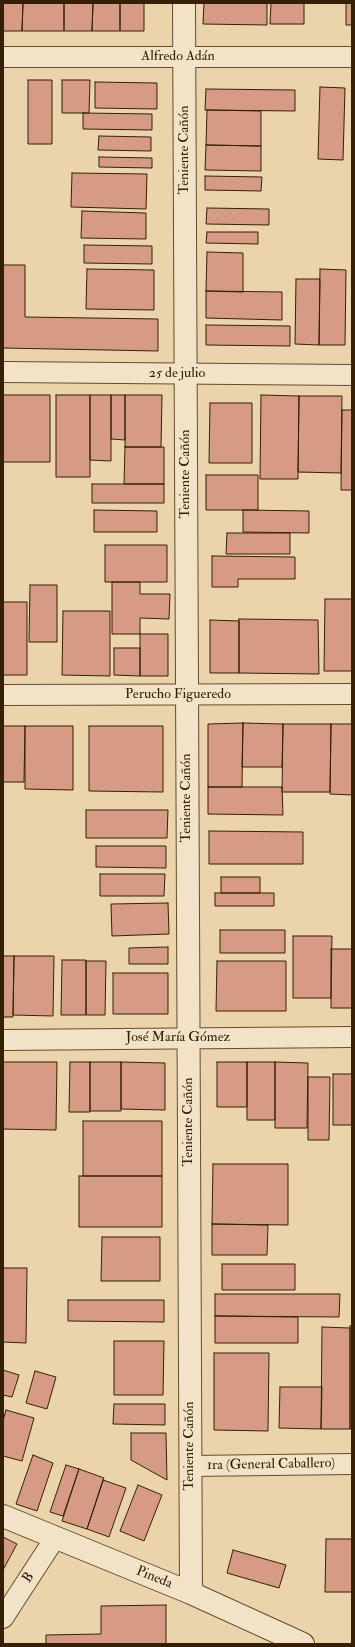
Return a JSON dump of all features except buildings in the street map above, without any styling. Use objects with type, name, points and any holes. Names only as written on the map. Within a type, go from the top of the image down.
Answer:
[{"type":"street","name":"Teniente Cañón","points":[[184,3],[191,1593]]},
{"type":"street","name":"Alfredo Adán","points":[[4,58],[352,57]]},
{"type":"street","name":"25 de julio","points":[[3,372],[352,374]]},
{"type":"street","name":"Perucho Figueredo","points":[[3,695],[352,694]]},
{"type":"street","name":"José María Gómez","points":[[3,1040],[352,1036]]},
{"type":"street","name":"1ra (General Caballero)","points":[[190,1466],[352,1464]]},
{"type":"street","name":"Pineda","points":[[3,1516],[191,1593],[303,1644]]},
{"type":"street","name":"B","points":[[3,1618],[55,1538]]}]
